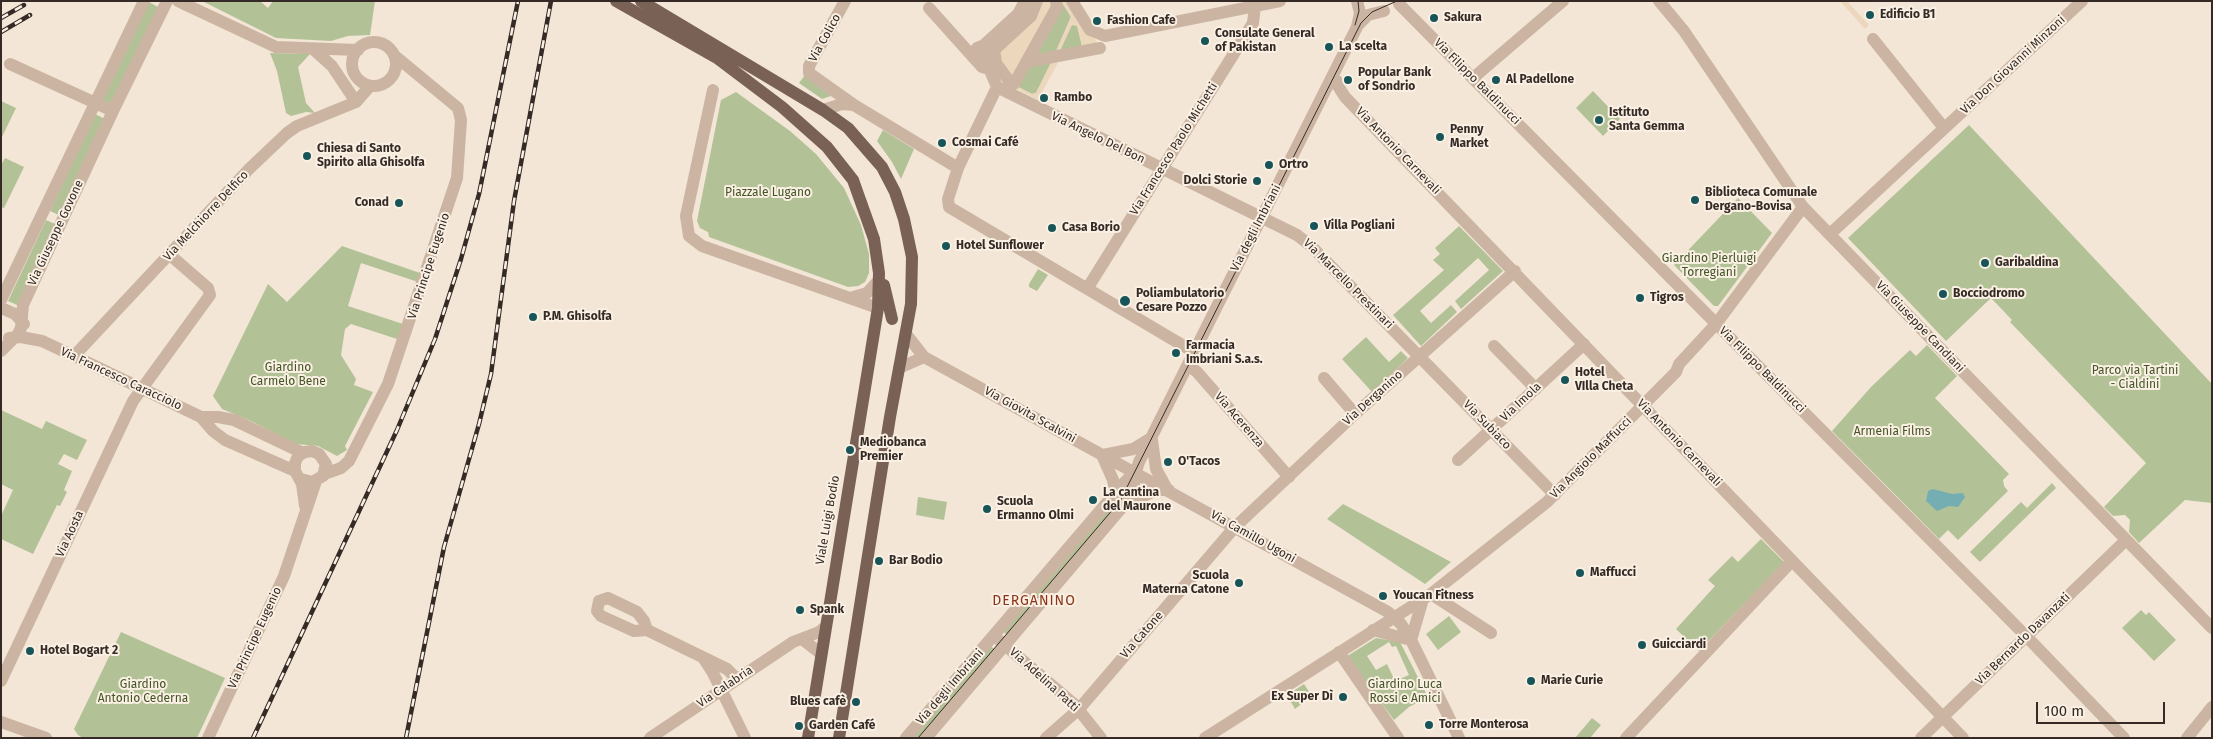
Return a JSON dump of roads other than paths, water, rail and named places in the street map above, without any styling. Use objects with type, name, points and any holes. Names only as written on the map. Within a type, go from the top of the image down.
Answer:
[{"type":"main road","points":[[616,1],[761,82],[823,110],[848,128],[870,152],[887,176],[899,202],[909,238],[912,298],[839,738]]},
{"type":"main road","points":[[640,1],[761,82],[828,148],[849,173],[868,218],[892,319]]},
{"type":"main road","points":[[878,259],[878,308],[906,334]]},
{"type":"main road","name":"Viale Luigi Bodio","points":[[808,738],[820,653],[878,308]]},
{"type":"street","name":"Via Giuseppe Govone","points":[[1,300],[144,1]]},
{"type":"street","name":"Via Giuseppe Govone","points":[[1,351],[8,338],[22,328],[23,305],[113,111],[167,1]]},
{"type":"street","points":[[178,1],[269,44],[284,48],[334,51],[358,50],[367,44],[377,43],[387,47],[394,55],[396,66],[392,76],[385,83],[370,86],[357,77],[353,62],[358,50]]},
{"type":"street","name":"Via Colico","points":[[829,88],[810,75],[809,66],[845,1]]},
{"type":"street","points":[[968,52],[984,44],[1018,14],[1025,1]]},
{"type":"street","points":[[1005,83],[996,63],[994,50],[1031,16],[1037,1]]},
{"type":"street","points":[[929,8],[982,67],[989,69],[1005,83],[1014,84],[1057,7],[1056,1]]},
{"type":"street","points":[[1072,1],[1090,30],[1103,42]]},
{"type":"street","points":[[1026,62],[1280,1]]},
{"type":"street","points":[[1358,1],[1368,9],[1384,11]]},
{"type":"street","name":"Via degli Imbriani","points":[[906,738],[1112,496],[1135,472],[1357,27],[1360,13],[1358,1]]},
{"type":"street","points":[[1473,78],[1563,1]]},
{"type":"street","name":"Via Giuseppe Candiani","points":[[1659,1],[1684,31],[1803,207],[2212,628]]},
{"type":"street","name":"Via Don Giovanni Minzoni","points":[[1830,234],[2082,1]]},
{"type":"street","name":"Via degli Imbriani","points":[[1323,95],[1323,78],[1341,41],[1368,15],[1384,11],[1400,3]]},
{"type":"street","name":"Via Filippo Baldinucci","points":[[1400,3],[2026,636],[2124,738]]},
{"type":"street","name":"Via Francesco Paolo Michetti","points":[[1087,288],[1253,23],[1255,6]]},
{"type":"street","points":[[1873,40],[1944,128]]},
{"type":"street","points":[[984,44],[983,52],[989,69]]},
{"type":"street","points":[[313,50],[332,66],[356,102]]},
{"type":"street","points":[[334,51],[353,62]]},
{"type":"street","name":"Via Principe Eugenio","points":[[320,478],[344,466],[353,453],[392,374],[456,182],[460,113],[453,102],[427,85],[394,55]]},
{"type":"street","points":[[10,64],[113,111]]},
{"type":"street","name":"Via degli Imbriani","points":[[1291,158],[1311,137],[1337,81],[1338,64]]},
{"type":"street","name":"Via Principe Eugenio","points":[[392,76],[404,76],[427,85]]},
{"type":"street","name":"Via Antonio Carnevali","points":[[1337,81],[1345,97],[1515,271],[1963,738]]},
{"type":"street","points":[[1005,83],[958,168],[948,199],[951,208],[1194,352]]},
{"type":"street","name":"Via Angelo Del Bon","points":[[1005,83],[1033,107],[1162,170]]},
{"type":"street","name":"Via Melchiorre Delfico","points":[[74,356],[249,169],[287,133],[297,126],[356,102],[370,86]]},
{"type":"street","points":[[829,88],[958,168]]},
{"type":"street","points":[[829,88],[838,105]]},
{"type":"street","points":[[713,90],[686,216],[690,236],[702,246],[878,308]]},
{"type":"street","points":[[823,110],[838,105],[854,105]]},
{"type":"street","name":"Via Marcello Prestinari","points":[[1162,170],[1297,235],[1311,246],[1419,356]]},
{"type":"street","name":"Via Angiolo Maffucci","points":[[1205,738],[1427,596],[1555,494],[1644,406],[1716,324],[1803,207]]},
{"type":"street","name":"Via Aosta","points":[[1,681],[133,401],[211,292],[170,255]]},
{"type":"street","name":"Via Derganino","points":[[1234,528],[1355,414],[1515,271]]},
{"type":"street","points":[[850,298],[870,291],[879,280]]},
{"type":"street","name":"Via Francesco Caracciolo","points":[[1,308],[10,310],[21,320],[25,327],[42,341]]},
{"type":"street","name":"Via Giovita Scalvini","points":[[906,334],[924,357],[1135,472]]},
{"type":"street","name":"Via Francesco Caracciolo","points":[[8,338],[21,337],[42,341],[142,388],[201,416],[222,438],[298,475]]},
{"type":"street","name":"Via Imola","points":[[1458,460],[1584,344]]},
{"type":"street","points":[[1494,346],[1536,389]]},
{"type":"street","name":"Via Subiaco","points":[[1419,356],[1555,494]]},
{"type":"street","points":[[899,368],[924,357]]},
{"type":"street","name":"Via Acerenza","points":[[1188,365],[1197,372],[1289,477]]},
{"type":"street","points":[[1324,378],[1355,414]]},
{"type":"street","name":"Via Francesco Caracciolo","points":[[201,416],[227,418],[249,426],[303,453]]},
{"type":"street","points":[[222,438],[220,426],[227,418]]},
{"type":"street","name":"Via degli Imbriani","points":[[1101,454],[1109,455],[1133,449],[1146,442],[1155,431]]},
{"type":"street","name":"Via degli Imbriani","points":[[1155,431],[1152,442],[1154,464],[1161,482],[1169,490]]},
{"type":"street","points":[[320,478],[308,482],[298,475],[296,460],[303,453],[316,452],[325,461],[339,462],[353,453]]},
{"type":"street","points":[[1101,454],[1106,460],[1112,476],[1115,488],[1112,496]]},
{"type":"street","name":"Via Principe Eugenio","points":[[208,738],[284,576],[305,509],[320,478],[325,461]]},
{"type":"street","name":"Via degli Imbriani","points":[[1123,508],[1134,490],[1135,472]]},
{"type":"street","name":"Via Camillo Ugoni","points":[[1135,472],[1372,602],[1394,616]]},
{"type":"street","name":"Via Principe Eugenio","points":[[298,475],[305,509]]},
{"type":"street","name":"Via degli Imbriani","points":[[926,738],[1123,508],[1131,500],[1146,494],[1161,489],[1169,490]]},
{"type":"street","name":"Via Catone","points":[[1046,738],[1078,709],[1234,528]]},
{"type":"street","name":"Via Bernardo Davanzati","points":[[1921,738],[2126,540]]},
{"type":"street","points":[[1626,738],[1792,561]]},
{"type":"street","points":[[1411,640],[1427,596],[1491,633]]},
{"type":"street","points":[[1372,602],[1373,630],[1411,640]]},
{"type":"street","points":[[1394,616],[1411,640],[1459,738]]},
{"type":"street","name":"Via Calabria","points":[[650,738],[793,642],[825,627]]},
{"type":"street","points":[[647,630],[728,669],[737,679]]},
{"type":"street","points":[[994,636],[1005,645]]},
{"type":"street","points":[[802,639],[820,653]]},
{"type":"street","name":"Via Adelina Patti","points":[[1005,645],[1078,709],[1101,738]]},
{"type":"street","points":[[1339,652],[1398,738]]},
{"type":"street","points":[[704,659],[745,738]]},
{"type":"street","points":[[2187,738],[2212,707]]},
{"type":"street","points":[[6,724],[37,737]]},
{"type":"street","points":[[6,724],[21,738]]},
{"type":"water","points":[[1933,489],[1952,494],[1963,493],[1965,497],[1958,507],[1949,506],[1937,511],[1926,501],[1928,491]]},
{"type":"tram line","points":[[1355,25],[1359,11],[1358,1]]},
{"type":"tram line","points":[[918,738],[1120,501],[1361,23],[1372,12],[1397,1]]},
{"type":"railway","points":[[253,738],[397,430],[435,339],[461,259],[479,194],[518,1]]},
{"type":"railway","points":[[406,738],[444,547],[479,424],[491,374],[514,201],[551,1]]},
{"type":"railway","points":[[1,18],[24,5]]},
{"type":"railway","points":[[1,32],[30,15]]},
{"type":"place","name":"Edificio B1","points":[[1870,15]]},
{"type":"place","name":"Sakura","points":[[1434,18]]},
{"type":"place","name":"Fashion Cafe","points":[[1097,21]]},
{"type":"place","name":"Consulate General of Pakistan","points":[[1205,41]]},
{"type":"place","name":"La scelta","points":[[1329,47]]},
{"type":"place","name":"Popular Bank of Sondrio","points":[[1348,80]]},
{"type":"place","name":"Al Padellone","points":[[1496,80]]},
{"type":"place","name":"Rambo","points":[[1044,98]]},
{"type":"place","name":"Istituto Santa Gemma","points":[[1599,120]]},
{"type":"place","name":"Penny Market","points":[[1440,137]]},
{"type":"place","name":"Cosmai Café","points":[[942,143]]},
{"type":"place","name":"Chiesa di Santo Spirito alla Ghisolfa","points":[[307,156]]},
{"type":"place","name":"Ortro","points":[[1269,165]]},
{"type":"place","name":"Dolci Storie","points":[[1257,181]]},
{"type":"place","name":"Biblioteca Comunale Dergano-Bovisa","points":[[1695,200]]},
{"type":"place","name":"Conad","points":[[399,203]]},
{"type":"place","name":"Villa Pogliani","points":[[1314,226]]},
{"type":"place","name":"Casa Borio","points":[[1052,228]]},
{"type":"place","name":"Hotel Sunflower","points":[[946,246]]},
{"type":"place","name":"Garibaldina","points":[[1985,263]]},
{"type":"place","name":"Bocciodromo","points":[[1943,294]]},
{"type":"place","name":"Tigros","points":[[1640,298]]},
{"type":"place","name":"Poliambulatorio Cesare Pozzo","points":[[1125,301]]},
{"type":"place","name":"P.M. Ghisolfa","points":[[533,317]]},
{"type":"place","name":"Farmacia Imbriani S.a.s.","points":[[1176,353]]},
{"type":"place","name":"Hotel VIlla Cheta","points":[[1565,380]]},
{"type":"place","name":"Mediobanca Premier","points":[[850,450]]},
{"type":"place","name":"O'Tacos","points":[[1168,462]]},
{"type":"place","name":"La cantina del Maurone","points":[[1093,500]]},
{"type":"place","name":"Scuola Ermanno Olmi","points":[[987,509]]},
{"type":"place","name":"Bar Bodio","points":[[879,561]]},
{"type":"place","name":"Maffucci","points":[[1580,573]]},
{"type":"place","name":"Scuola Materna Catone","points":[[1239,583]]},
{"type":"place","name":"Youcan Fitness","points":[[1383,596]]},
{"type":"place","name":"Spank","points":[[800,610]]},
{"type":"place","name":"Guicciardi","points":[[1642,645]]},
{"type":"place","name":"Hotel Bogart 2","points":[[30,651]]},
{"type":"place","name":"Marie Curie","points":[[1531,681]]},
{"type":"place","name":"Ex Super Dì","points":[[1343,697]]},
{"type":"place","name":"Blues cafè","points":[[856,702]]},
{"type":"place","name":"Torre Monterosa","points":[[1429,725]]},
{"type":"place","name":"Garden Café","points":[[799,726]]},
{"type":"district","name":"DERGANINO","points":[[1034,601]]},
{"type":"park label","name":"Piazzale Lugano","points":[[768,193]]},
{"type":"park label","name":"Giardino Pierluigi Torregiani","points":[[1709,266]]},
{"type":"park label","name":"Giardino Carmelo Bene","points":[[288,375]]},
{"type":"park label","name":"Parco via Tartini - Cialdini","points":[[2135,378]]},
{"type":"park label","name":"Armenia Films","points":[[1892,432]]},
{"type":"park label","name":"Giardino Antonio Cederna","points":[[143,692]]},
{"type":"park label","name":"Giardino Luca Rossi e Amici","points":[[1405,692]]}]
